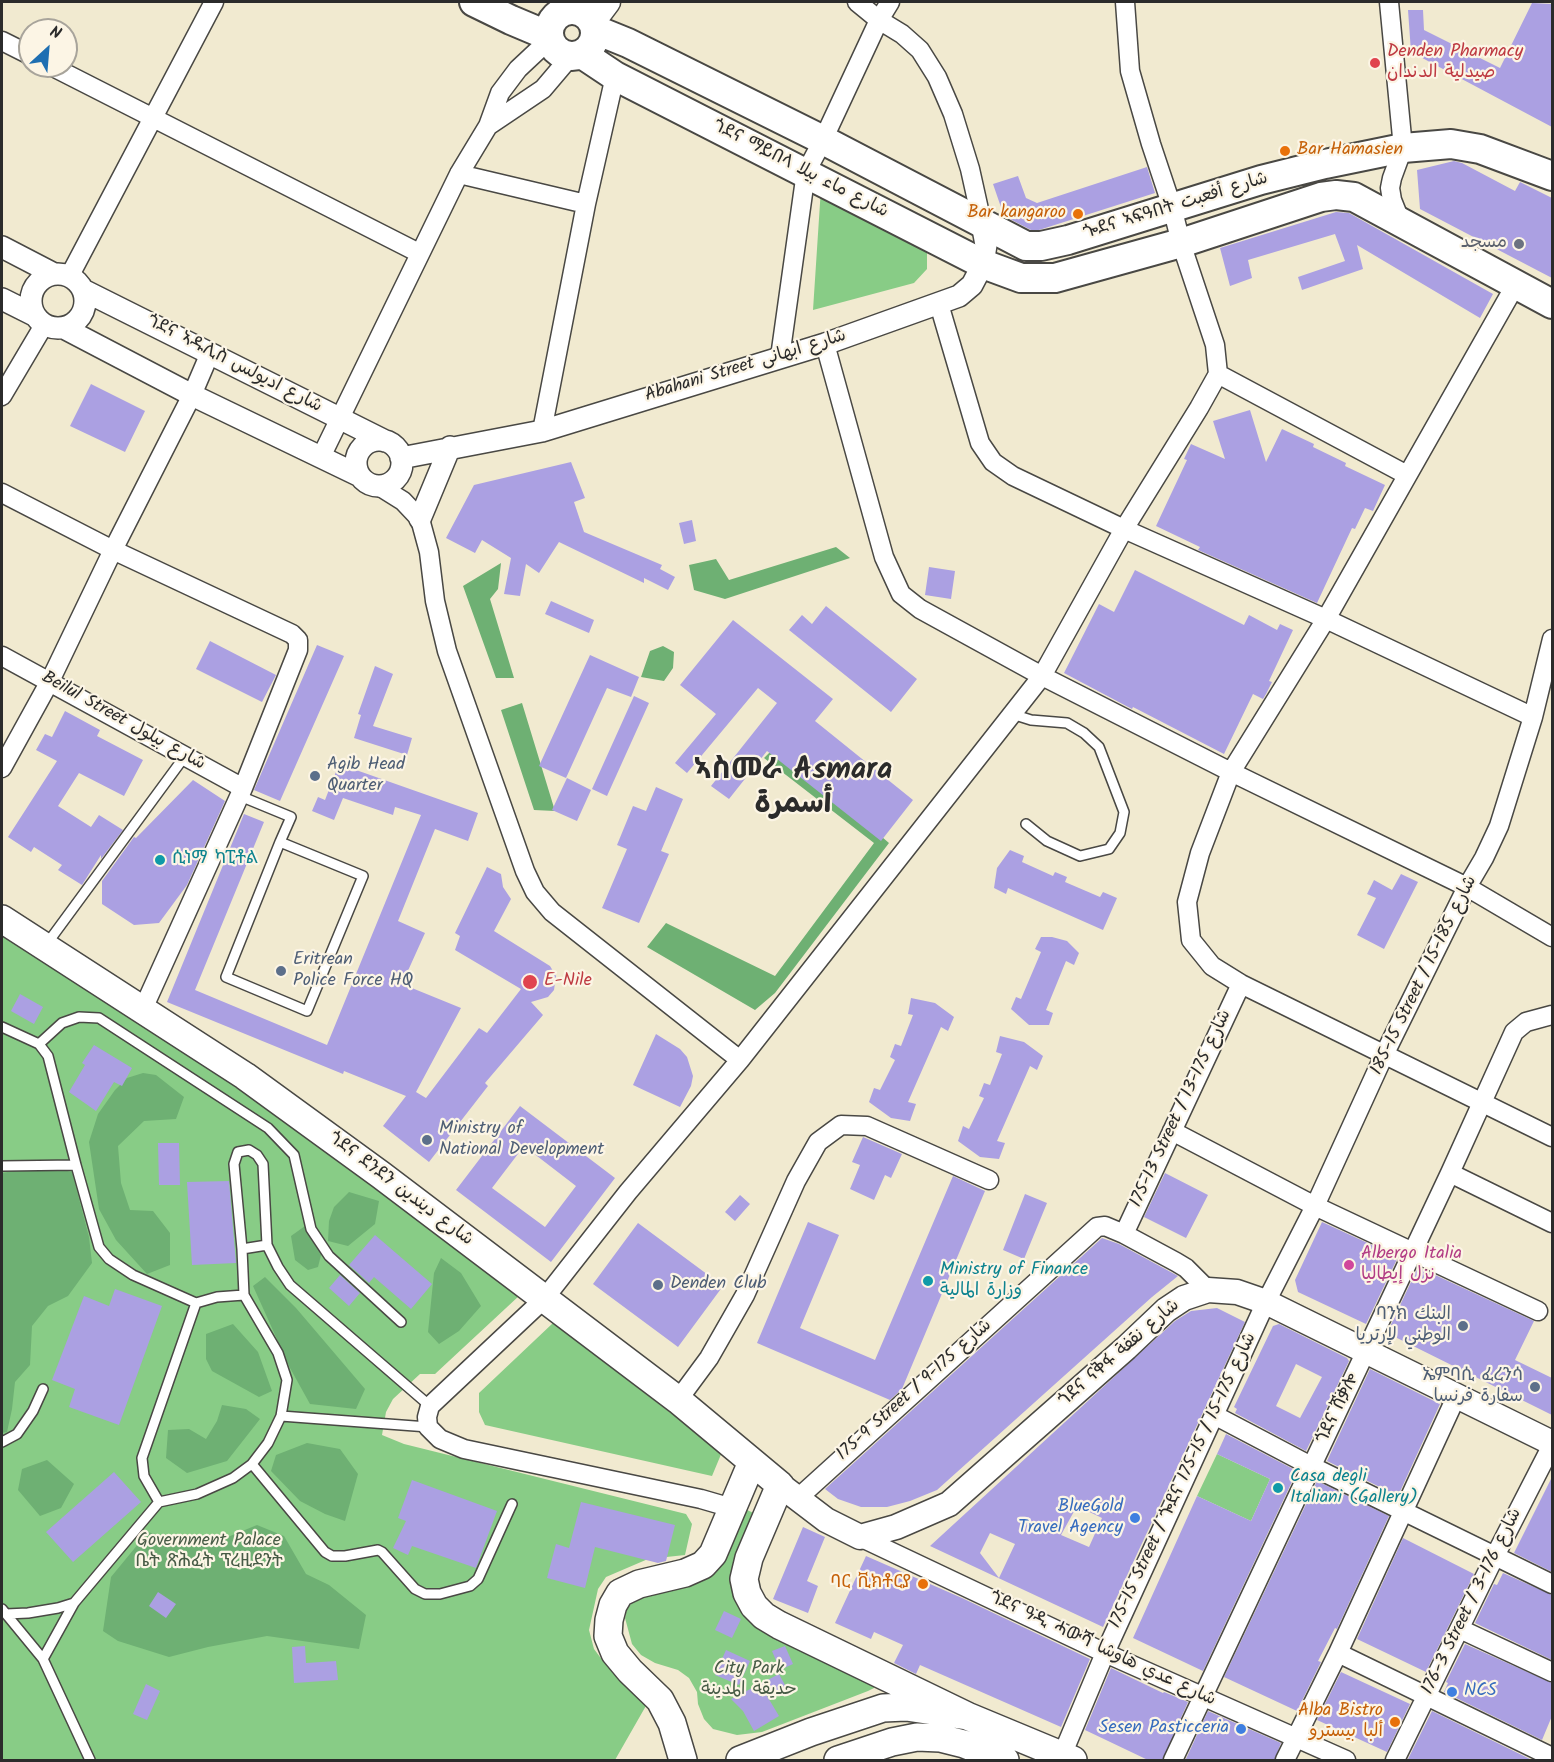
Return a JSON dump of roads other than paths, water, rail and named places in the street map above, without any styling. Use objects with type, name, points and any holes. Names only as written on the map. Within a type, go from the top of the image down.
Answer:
[{"type":"highway","name":"ጎደና ማይበላ شارع ماء بيلا","points":[[474,2],[511,20],[571,21],[639,48],[823,140],[1026,246]]},
{"type":"highway","name":"ጎደና ማይበላ شارع ماء بيلا","points":[[571,21],[615,76],[983,264],[1022,278],[1055,278],[1181,243],[1321,197],[1336,195],[1354,197],[1400,220],[1552,304]]},
{"type":"highway","name":"ጐደና ኣፍዓበት شارع أفعبت","points":[[1026,246],[1041,246],[1068,240],[1261,180],[1403,148],[1451,144],[1480,149],[1552,176]]},
{"type":"main road","name":"ጎደና ደንደን شارع ديندين","points":[[2,919],[245,1076],[381,1175],[678,1400],[789,1492]]},
{"type":"main road","name":"ጎደና ናቅፋ شارع نقفة","points":[[860,1537],[896,1527],[949,1504],[1166,1310],[1184,1298],[1208,1290],[1237,1292],[1266,1302],[1367,1350],[1552,1444]]},
{"type":"main road","points":[[683,1761],[672,1723],[660,1700],[615,1653],[608,1636],[609,1620],[613,1605],[620,1593],[639,1584],[685,1573],[703,1565],[712,1554],[752,1462]]},
{"type":"main road","points":[[860,1537],[826,1520],[789,1492],[749,1558],[744,1579],[747,1593],[754,1606],[764,1616],[879,1674],[1065,1759]]},
{"type":"main road","points":[[879,1674],[883,1708],[892,1742]]},
{"type":"main road","points":[[740,1761],[812,1732],[883,1708],[906,1707],[967,1716]]},
{"type":"main road","points":[[838,1761],[892,1742],[917,1737],[940,1738],[964,1744],[1005,1761]]},
{"type":"street","points":[[69,280],[214,2]]},
{"type":"street","points":[[858,2],[920,50],[937,76],[953,114],[970,169],[986,245],[983,264]]},
{"type":"street","points":[[780,357],[806,172],[879,20],[890,2]]},
{"type":"street","points":[[732,1508],[701,1498],[464,1449],[440,1439],[428,1427],[427,1417],[430,1406],[544,1299],[628,1192],[740,1059],[1042,676],[1124,529],[1218,374],[1215,345],[1181,243],[1130,70],[1125,2]]},
{"type":"street","points":[[1389,2],[1403,148],[1390,188],[1400,220]]},
{"type":"street","points":[[321,457],[419,253],[459,174],[488,126],[500,93],[518,69],[571,21]]},
{"type":"street","points":[[488,126],[543,89],[571,21]]},
{"type":"street","points":[[2,41],[18,50]]},
{"type":"street","points":[[542,431],[586,204],[615,76]]},
{"type":"street","points":[[74,78],[419,253]]},
{"type":"street","points":[[459,174],[586,204]]},
{"type":"street","name":"ጎደና ኣዱሊስ شارع اديولس","points":[[2,247],[385,441]]},
{"type":"street","name":"Abahani Street شارع ابهانى","points":[[401,458],[542,431],[825,344],[959,296],[972,285],[983,264]]},
{"type":"street","points":[[46,277],[69,280],[85,298],[82,314],[78,320],[47,323],[31,307],[33,289],[46,277]]},
{"type":"street","points":[[1516,284],[1326,619],[1231,772],[1200,853],[1187,902],[1191,940],[1212,966],[1241,984],[1552,1137]]},
{"type":"street","points":[[2,298],[47,323],[360,476],[371,485],[379,486],[392,482],[401,471],[401,458],[395,447],[385,441],[369,442],[363,447],[356,461],[356,469],[360,476]]},
{"type":"street","points":[[939,304],[980,443],[993,462],[1013,476],[1124,529],[1326,619],[1533,717]]},
{"type":"street","points":[[2,396],[47,323]]},
{"type":"street","points":[[825,344],[884,557],[901,594],[920,609],[1042,676],[1231,772],[1467,887],[1552,937]]},
{"type":"street","points":[[2,768],[50,681],[113,550],[192,395],[210,353]]},
{"type":"street","points":[[1218,374],[1407,475]]},
{"type":"street","points":[[420,519],[450,447]]},
{"type":"street","points":[[379,486],[403,501],[420,519],[429,552],[435,601],[447,651],[525,871],[535,892],[552,912],[740,1059]]},
{"type":"street","points":[[2,493],[113,550],[292,634],[298,640],[298,650],[242,792],[143,1009]]},
{"type":"street","name":"185-15 Street / شارع 185-15","points":[[1266,1302],[1315,1206],[1385,1053],[1467,887],[1500,826],[1533,717],[1552,639]]},
{"type":"street","name":"Beilul Street شارع بيلول","points":[[2,656],[185,756],[242,792]]},
{"type":"street","name":"175-13 Street / شارع 175-13","points":[[1124,1234],[1241,984]]},
{"type":"street","name":"ጎደና ሸቃሎ","points":[[1173,1761],[1514,1032],[1526,1022],[1552,1015]]},
{"type":"street","points":[[678,1400],[710,1358],[745,1295],[796,1181],[818,1142],[841,1125],[867,1125],[989,1180]]},
{"type":"street","points":[[1172,1131],[1315,1206],[1538,1311]]},
{"type":"street","points":[[1450,1173],[1552,1223]]},
{"type":"street","name":"175-9 Street / شارع 175-9","points":[[789,1492],[1097,1227],[1105,1226],[1124,1234],[1186,1268],[1208,1290]]},
{"type":"street","name":"175-15 Street / ጐደና 175-15 / شارع 175-15","points":[[1065,1759],[1105,1653],[1266,1302]]},
{"type":"street","points":[[1285,1761],[1338,1653],[1457,1395]]},
{"type":"street","points":[[1215,1416],[1311,1466],[1552,1584]]},
{"type":"street","name":"176-3 Street / شارع 176-3","points":[[1395,1761],[1552,1444]]},
{"type":"street","name":"ጎደና ዓዲ ሓውሻ شارع عدي هاوشا","points":[[860,1537],[1105,1653],[1346,1761]]},
{"type":"street","points":[[1460,1629],[1552,1672]]},
{"type":"street","points":[[1338,1653],[1552,1758]]},
{"type":"lane","points":[[1011,714],[1031,720],[1067,723],[1084,733],[1099,747],[1124,812],[1120,833],[1109,849],[1080,856],[1047,841],[1026,824]]},
{"type":"lane","points":[[45,946],[185,756]]},
{"type":"lane","points":[[242,792],[291,817],[280,842],[226,977],[307,1011],[363,876],[280,842]]},
{"type":"lane","points":[[39,1044],[62,1023],[78,1017],[99,1018],[268,1128],[294,1155],[311,1229],[329,1256],[401,1322]]},
{"type":"lane","points":[[2,1027],[39,1044],[48,1056],[99,1247],[109,1259],[134,1275],[196,1303],[217,1297],[244,1295]]},
{"type":"lane","points":[[44,1659],[74,1603],[159,1502],[197,1494],[233,1478],[252,1464],[268,1443],[282,1416],[287,1380],[278,1353],[244,1295],[234,1164],[238,1152],[249,1150],[257,1155],[263,1164],[267,1245],[290,1285],[430,1406]]},
{"type":"lane","points":[[2,1166],[76,1165]]},
{"type":"lane","points":[[242,1249],[267,1245]]},
{"type":"lane","points":[[159,1502],[144,1476],[142,1458],[196,1303]]},
{"type":"lane","points":[[2,1442],[17,1434],[33,1411],[43,1389]]},
{"type":"lane","points":[[282,1416],[428,1427]]},
{"type":"lane","points":[[252,1464],[325,1552],[332,1556],[345,1556],[378,1550],[415,1589],[425,1594],[440,1594],[470,1586],[478,1579],[512,1504]]},
{"type":"lane","points":[[4,1611],[28,1613],[74,1603]]},
{"type":"lane","points":[[4,1611],[44,1659],[90,1761]]},
{"type":"place","name":"Denden Pharmacy صيدلية الدندان","points":[[1375,63]]},
{"type":"place","name":"Bar Hamasien","points":[[1285,151]]},
{"type":"place","name":"Bar kangaroo","points":[[1078,214]]},
{"type":"place","name":"مسجد","points":[[1519,244]]},
{"type":"place","name":"Agib Head Quarter","points":[[315,776]]},
{"type":"place","name":"ሲነማ ካፒቶል","points":[[160,860]]},
{"type":"place","name":"Eritrean Police Force HQ","points":[[281,971]]},
{"type":"place","name":"E-Nile","points":[[530,982]]},
{"type":"place","name":"Ministry of National Development","points":[[427,1140]]},
{"type":"place","name":"Albergo Italia نزل إيطاليا","points":[[1349,1265]]},
{"type":"place","name":"Ministry of Finance وزارة المالية","points":[[928,1281]]},
{"type":"place","name":"Denden Club","points":[[658,1285]]},
{"type":"place","name":"ባንክ البنك الوطني لإرتريا","points":[[1463,1326]]},
{"type":"place","name":"ኤምባሲ ፈረንሳ سفارة فرنسا","points":[[1535,1387]]},
{"type":"place","name":"Casa degli Italiani (Gallery)","points":[[1278,1488]]},
{"type":"place","name":"BlueGold Travel Agency","points":[[1135,1518]]},
{"type":"place","name":"ባር ቪክቶርያ","points":[[923,1584]]},
{"type":"place","name":"NCS","points":[[1452,1692]]},
{"type":"place","name":"Alba Bistro ألبا بيسترو","points":[[1395,1722]]},
{"type":"place","name":"Sesen Pasticceria","points":[[1241,1729]]},
{"type":"district","name":"ኣስመራ Asmara أسمرة","points":[[793,790]]},
{"type":"park label","name":"Government Palace ቤት ጽሕፈት ፕረዚደንት","points":[[209,1552]]},
{"type":"park label","name":"City Park حديقة المدينة","points":[[749,1680]]}]
